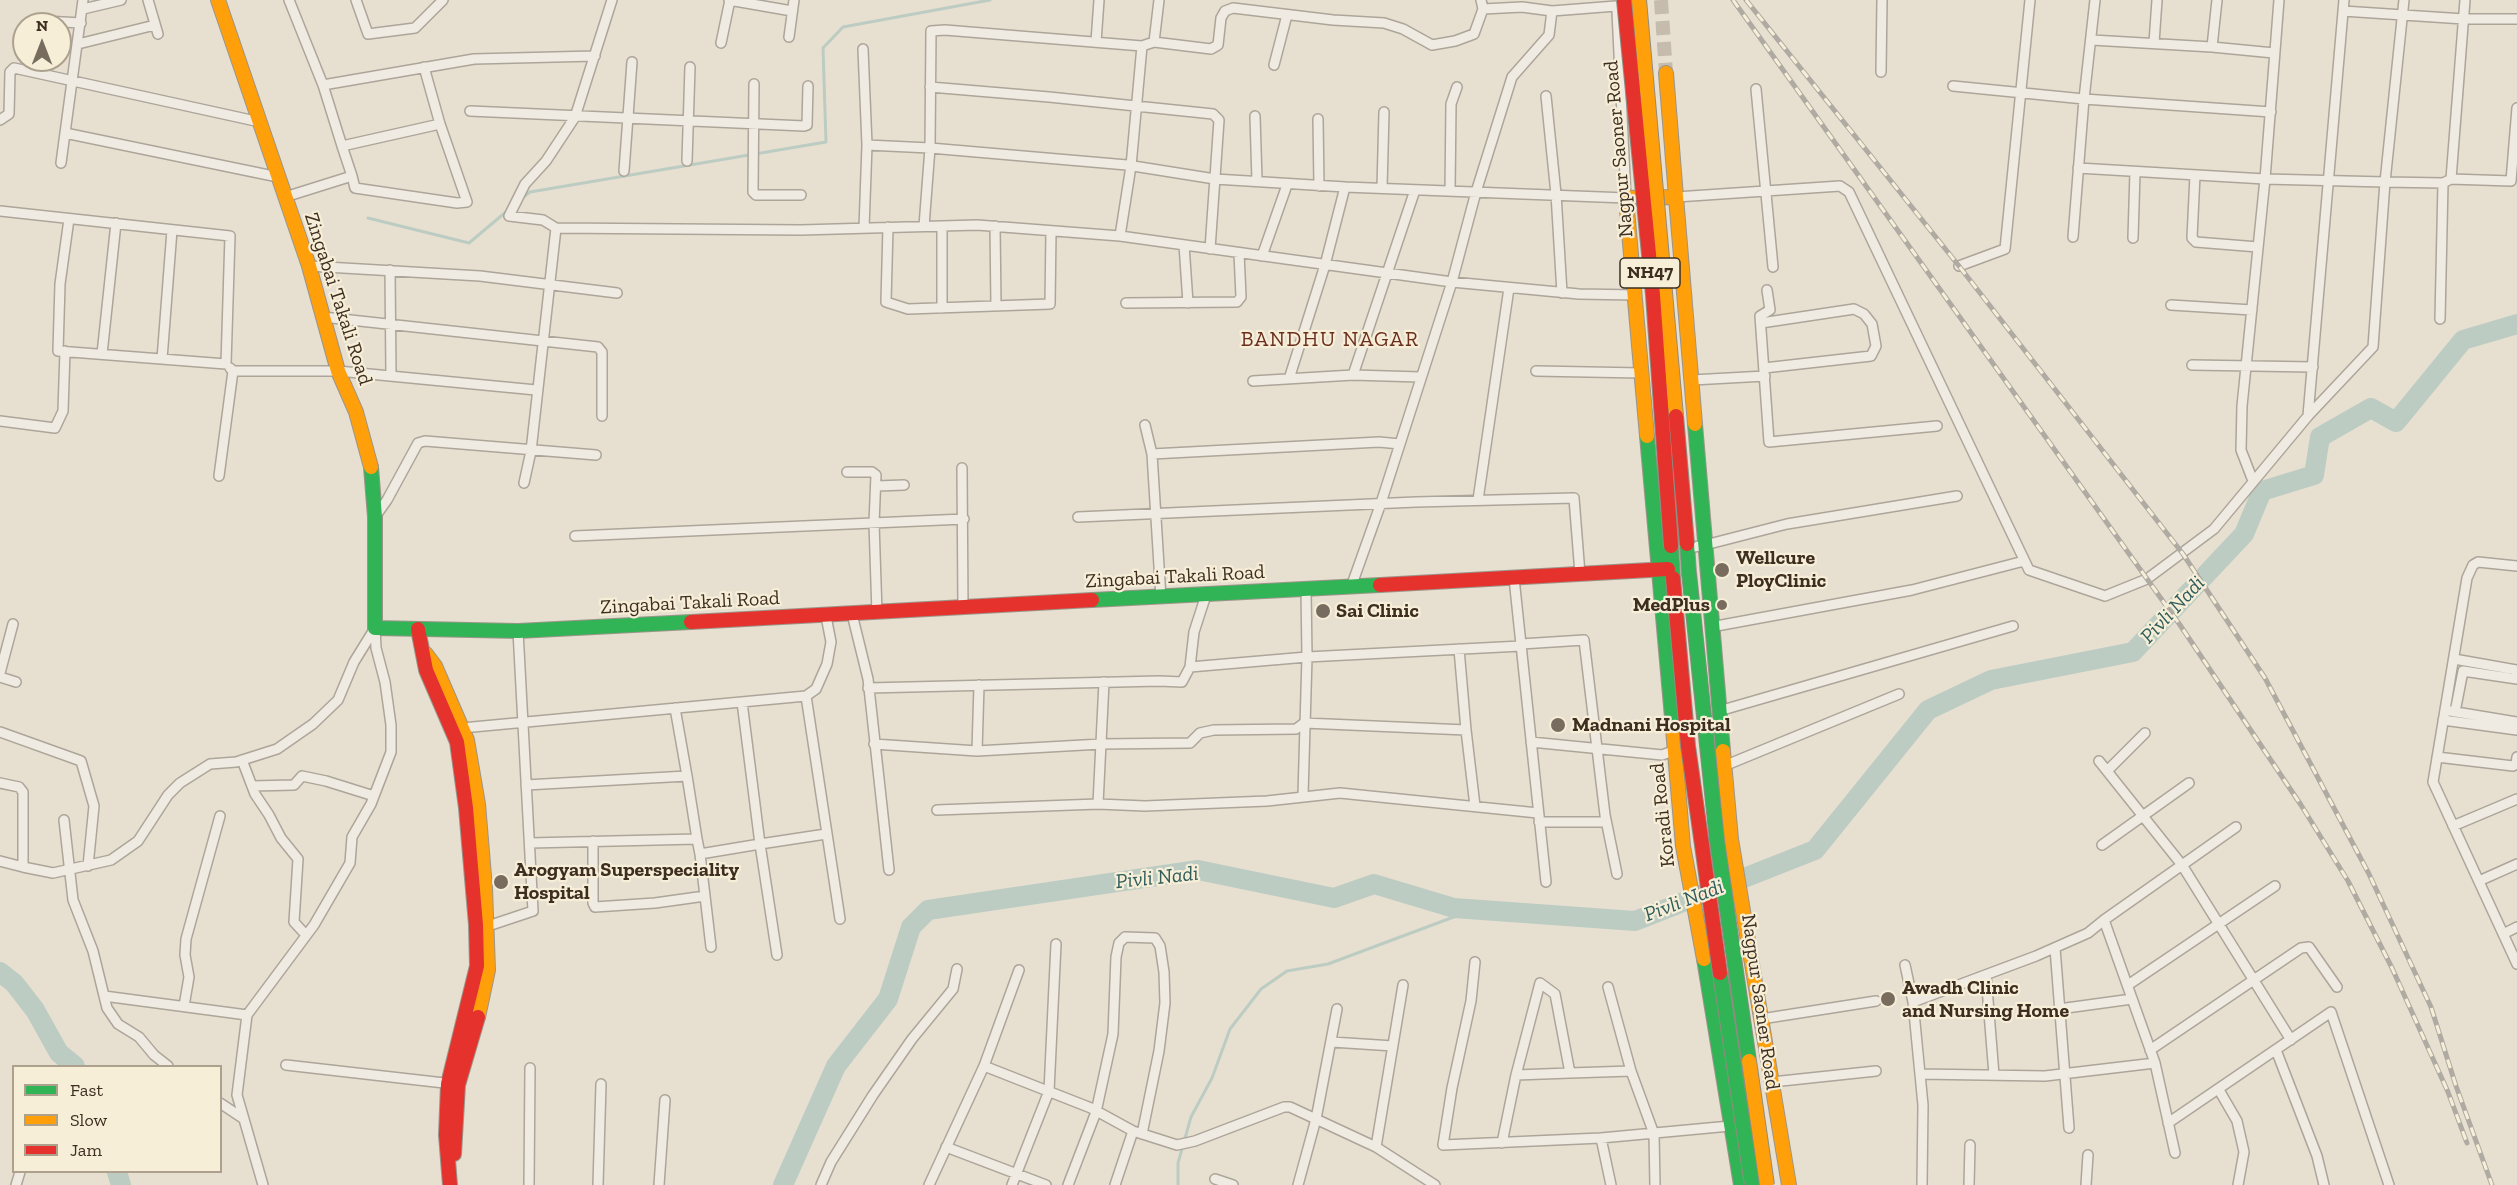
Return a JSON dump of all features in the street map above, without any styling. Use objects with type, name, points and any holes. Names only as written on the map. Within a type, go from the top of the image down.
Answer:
[{"type":"main road","name":"Zingabai Takali Road","points":[[218,0],[309,266],[338,371],[356,412],[370,468],[375,516],[375,628],[518,631],[963,609],[1580,574],[1668,572]]},
{"type":"main road","name":"Nagpur Saoner Road","points":[[1639,0],[1688,546]]},
{"type":"main road","name":"Nagpur Saoner Road","points":[[1619,2],[1653,296],[1671,546]]},
{"type":"main road","points":[[1666,73],[1731,839],[1789,1185]]},
{"type":"main road","points":[[1626,198],[1676,197]]},
{"type":"main road","name":"Koradi Road","points":[[1626,198],[1641,373],[1668,572],[1683,846],[1708,981],[1741,1185]]},
{"type":"main road","name":"Koradi Road","points":[[1668,572],[1671,546]]},
{"type":"main road","name":"NH47","points":[[1688,546],[1689,571]]},
{"type":"main road","points":[[1689,571],[1707,569]]},
{"type":"main road","name":"Nagpur Saoner Road","points":[[1689,571],[1717,841],[1767,1185]]},
{"type":"main road","name":"Nagpur Saoner Road","points":[[1668,572],[1699,832],[1752,1185]]},
{"type":"main road","points":[[418,629],[426,670],[457,742],[471,852],[476,925],[477,966],[453,1084],[446,1135],[450,1185],[453,1084],[477,1021],[488,970],[488,926],[478,804],[467,740],[435,666],[423,650]]},
{"type":"main road","points":[[1708,981],[1753,970]]},
{"type":"street","points":[[61,163],[83,4],[121,0]]},
{"type":"street","points":[[78,44],[157,30],[148,0]]},
{"type":"street","points":[[290,0],[323,85],[355,188],[457,203],[467,202],[440,124],[424,68]]},
{"type":"street","points":[[356,0],[368,34],[415,28],[443,0]]},
{"type":"street","points":[[612,0],[575,117],[546,161],[525,184],[509,216],[543,220],[556,228],[801,230],[995,226],[1120,236],[1452,282],[1562,293],[1636,295]]},
{"type":"street","points":[[721,43],[729,0],[792,11]]},
{"type":"street","points":[[789,37],[794,0]]},
{"type":"street","points":[[1096,42],[1099,0]]},
{"type":"street","points":[[1155,42],[1159,0]]},
{"type":"street","points":[[1881,72],[1882,0]]},
{"type":"street","points":[[1959,266],[2005,249],[2030,0]]},
{"type":"street","points":[[2073,237],[2084,99],[2095,0]]},
{"type":"street","points":[[2154,43],[2157,0]]},
{"type":"street","points":[[2212,47],[2217,0]]},
{"type":"street","points":[[2253,481],[2241,450],[2271,112],[2278,0]]},
{"type":"street","points":[[2308,416],[2344,0]]},
{"type":"street","points":[[1676,197],[1840,186],[1848,192],[2029,570],[2106,596],[2147,579],[2214,529],[2308,416],[2373,347],[2385,182],[2404,0]]},
{"type":"street","points":[[2440,319],[2447,181],[2465,0]]},
{"type":"street","points":[[867,145],[930,148],[1131,166],[1215,179],[1287,185],[1626,198],[1619,2],[1552,11],[1522,4],[1482,4],[1474,34],[1455,41],[1432,45],[1384,22],[1333,20],[1233,8],[1225,11],[1221,18],[1218,45],[1211,49],[1155,42],[1142,46],[945,30],[931,31],[930,148],[924,226]]},
{"type":"street","points":[[1351,587],[1381,503],[1452,282],[1476,192],[1512,77],[1549,35],[1552,11]]},
{"type":"street","points":[[2343,11],[2517,20]]},
{"type":"street","points":[[1274,65],[1287,15]]},
{"type":"street","points":[[72,22],[81,22]]},
{"type":"street","points":[[2092,40],[2274,53]]},
{"type":"street","points":[[1120,236],[1131,166],[1142,46]]},
{"type":"street","points":[[863,49],[867,145],[864,228]]},
{"type":"street","points":[[323,85],[474,59],[595,56]]},
{"type":"street","points":[[624,171],[632,62]]},
{"type":"street","points":[[687,161],[690,67]]},
{"type":"street","points":[[0,120],[9,114],[5,86],[14,68],[260,122]]},
{"type":"street","points":[[754,84],[753,192],[756,195],[801,195]]},
{"type":"street","points":[[470,111],[627,120],[807,125],[808,86]]},
{"type":"street","points":[[1953,86],[2084,99],[2271,112]]},
{"type":"street","points":[[930,87],[1213,114],[1219,120],[1210,249]]},
{"type":"street","points":[[1450,191],[1451,104],[1457,87]]},
{"type":"street","points":[[1756,89],[1773,267]]},
{"type":"street","points":[[1546,96],[1556,194],[1562,293]]},
{"type":"street","points":[[2078,168],[2329,181],[2511,181],[2517,108]]},
{"type":"street","points":[[1382,188],[1384,112]]},
{"type":"street","points":[[1255,116],[1257,181]]},
{"type":"street","points":[[1318,119],[1319,186]]},
{"type":"street","points":[[342,146],[440,124]]},
{"type":"street","points":[[65,133],[278,177]]},
{"type":"street","points":[[2133,238],[2135,172]]},
{"type":"street","points":[[2195,175],[2192,238],[2196,242],[2259,247]]},
{"type":"street","points":[[285,197],[352,176]]},
{"type":"street","points":[[1262,256],[1287,185]]},
{"type":"street","points":[[1289,379],[1325,265],[1345,187]]},
{"type":"street","points":[[1353,375],[1415,189]]},
{"type":"street","points":[[0,211],[230,236],[229,367],[219,476]]},
{"type":"street","points":[[69,219],[60,284],[58,351],[229,367],[338,371],[536,390]]},
{"type":"street","points":[[102,354],[116,224]]},
{"type":"street","points":[[942,226],[942,308]]},
{"type":"street","points":[[995,226],[996,306]]},
{"type":"street","points":[[888,227],[886,302],[908,309],[1050,303],[1051,231]]},
{"type":"street","points":[[524,483],[531,451],[536,390],[556,228]]},
{"type":"street","points":[[162,359],[172,230]]},
{"type":"street","points":[[1184,245],[1188,303]]},
{"type":"street","points":[[1126,303],[1237,302],[1241,297],[1239,253]]},
{"type":"street","points":[[309,266],[480,276],[617,292]]},
{"type":"street","points":[[390,270],[391,376]]},
{"type":"street","points":[[1478,500],[1509,288]]},
{"type":"street","points":[[1767,290],[1770,310],[1760,316],[1769,442],[1937,426]]},
{"type":"street","points":[[2171,305],[2252,310]]},
{"type":"street","points":[[1692,380],[1871,356],[1876,346],[1872,324],[1864,314],[1854,309],[1761,323]]},
{"type":"street","points":[[323,317],[598,347],[602,352],[602,416]]},
{"type":"street","points":[[0,421],[55,428],[63,411],[65,351]]},
{"type":"street","points":[[2192,364],[2313,367]]},
{"type":"street","points":[[1536,371],[1641,373]]},
{"type":"street","points":[[1253,381],[1353,375],[1420,377]]},
{"type":"street","points":[[1145,425],[1152,454],[1161,598]]},
{"type":"street","points":[[375,516],[387,500],[418,443],[425,441],[596,455]]},
{"type":"street","points":[[1152,454],[1379,442],[1400,444]]},
{"type":"street","points":[[962,468],[963,609]]},
{"type":"street","points":[[847,472],[872,472],[876,475],[874,523],[878,613]]},
{"type":"street","points":[[877,486],[904,485]]},
{"type":"street","points":[[1688,546],[1705,545],[1787,524],[1957,496]]},
{"type":"street","points":[[1078,517],[1381,503],[1574,498],[1580,574]]},
{"type":"street","points":[[575,536],[964,519]]},
{"type":"street","points":[[1712,627],[1912,590],[2024,561]]},
{"type":"street","points":[[2517,566],[2478,562],[2473,566],[2468,578],[2433,782],[2517,964]]},
{"type":"street","points":[[1514,578],[1546,882]]},
{"type":"street","points":[[1303,795],[1307,657],[1306,589]]},
{"type":"street","points":[[868,688],[1182,682],[1190,667],[1194,632],[1206,595]]},
{"type":"street","points":[[852,614],[868,688],[889,870]]},
{"type":"street","points":[[462,728],[806,696],[816,689],[827,664],[831,642],[826,615]]},
{"type":"street","points":[[13,624],[0,675],[16,682]]},
{"type":"street","points":[[1719,711],[2013,626]]},
{"type":"street","points":[[0,861],[53,873],[111,860],[138,842],[168,795],[180,783],[210,764],[242,760],[277,749],[313,724],[338,700],[354,662],[375,628]]},
{"type":"street","points":[[263,1185],[237,1095],[247,1015],[306,935],[350,863],[352,837],[374,796],[391,752],[391,725],[385,682],[376,648],[375,628]]},
{"type":"street","points":[[488,926],[533,910],[518,631]]},
{"type":"street","points":[[1190,667],[1307,657],[1584,640],[1606,822],[1617,874]]},
{"type":"street","points":[[1459,649],[1475,806]]},
{"type":"street","points":[[2454,659],[2517,670]]},
{"type":"street","points":[[2455,712],[2463,671],[2517,679]]},
{"type":"street","points":[[1098,804],[1104,682]]},
{"type":"street","points":[[977,751],[979,685]]},
{"type":"street","points":[[1724,766],[1899,694]]},
{"type":"street","points":[[806,696],[840,919]]},
{"type":"street","points":[[742,702],[777,955]]},
{"type":"street","points":[[675,708],[700,854],[711,947]]},
{"type":"street","points":[[2444,715],[2455,712],[2517,722]]},
{"type":"street","points":[[2444,715],[2517,730]]},
{"type":"street","points":[[873,744],[977,751],[1101,744],[1190,743],[1200,733],[1214,730],[1296,729],[1304,723],[1466,730]]},
{"type":"street","points":[[0,732],[81,762],[94,806],[88,866]]},
{"type":"street","points":[[2107,771],[2145,733]]},
{"type":"street","points":[[1531,742],[1662,755],[1676,750]]},
{"type":"street","points":[[2437,757],[2513,766],[2516,764],[2517,757]]},
{"type":"street","points":[[242,760],[252,786],[281,838],[298,859],[294,922],[306,935]]},
{"type":"street","points":[[2099,762],[2182,865],[2290,1040]]},
{"type":"street","points":[[252,786],[294,785],[302,776],[374,796]]},
{"type":"street","points":[[526,785],[687,776]]},
{"type":"street","points":[[0,783],[19,787],[23,792],[22,867]]},
{"type":"street","points":[[2102,845],[2189,783]]},
{"type":"street","points":[[937,810],[1098,804],[1145,806],[1256,801],[1340,793],[1475,806],[1539,818],[1606,822]]},
{"type":"street","points":[[2453,826],[2517,799]]},
{"type":"street","points":[[184,1006],[189,977],[185,955],[186,939],[220,816]]},
{"type":"street","points":[[64,820],[73,900],[93,951],[107,1008],[118,1024],[139,1037],[154,1055],[167,1065]]},
{"type":"street","points":[[1913,1002],[2055,948],[2088,933],[2236,826]]},
{"type":"street","points":[[700,854],[826,834]]},
{"type":"street","points":[[530,843],[697,838]]},
{"type":"street","points":[[593,842],[592,903],[595,907],[656,903],[705,896]]},
{"type":"street","points":[[2479,881],[2517,864]]},
{"type":"street","points":[[2128,985],[2275,886]]},
{"type":"street","points":[[2104,920],[2155,1063],[2175,1153]]},
{"type":"street","points":[[2503,934],[2517,927]]},
{"type":"street","points":[[1068,1185],[1096,1112],[1113,1034],[1119,942],[1125,937],[1155,938],[1161,946],[1164,972],[1165,1003],[1159,1051],[1137,1133],[1115,1185]]},
{"type":"street","points":[[1012,1185],[1049,1091],[1056,944]]},
{"type":"street","points":[[2150,1050],[2253,978],[2301,948],[2308,947],[2337,987]]},
{"type":"street","points":[[2055,948],[2069,1128]]},
{"type":"street","points":[[1475,962],[1471,1001],[1452,1088],[1443,1145],[1601,1138],[1730,1126]]},
{"type":"street","points":[[1905,965],[1913,1002],[1923,1105],[1922,1185]]},
{"type":"street","points":[[821,1185],[831,1162],[873,1095],[912,1039],[953,989],[957,969]]},
{"type":"street","points":[[929,1185],[984,1066],[1019,970]]},
{"type":"street","points":[[1986,975],[1994,1075]]},
{"type":"street","points":[[1502,1143],[1516,1075],[1540,982],[1554,994],[1570,1073]]},
{"type":"street","points":[[1376,1147],[1403,985]]},
{"type":"street","points":[[1608,987],[1631,1071],[1654,1134],[1654,1185]]},
{"type":"street","points":[[104,996],[247,1015]]},
{"type":"street","points":[[2059,1009],[2132,999]]},
{"type":"street","points":[[1761,1019],[1876,1001]]},
{"type":"street","points":[[1298,1185],[1316,1119],[1337,1009]]},
{"type":"street","points":[[2168,1123],[2331,1012],[2389,1185]]},
{"type":"street","points":[[1332,1042],[1393,1046]]},
{"type":"street","points":[[2276,1050],[2317,1156],[2324,1185]]},
{"type":"street","points":[[1920,1074],[2064,1074],[2155,1063]]},
{"type":"street","points":[[286,1065],[453,1084]]},
{"type":"street","points":[[984,1066],[1091,1108],[1137,1133],[1177,1145],[1196,1141],[1284,1107],[1290,1107],[1376,1147],[1435,1185]]},
{"type":"street","points":[[529,1185],[530,1068]]},
{"type":"street","points":[[1516,1075],[1631,1071]]},
{"type":"street","points":[[1772,1082],[1876,1071]]},
{"type":"street","points":[[598,1185],[601,1084]]},
{"type":"street","points":[[2219,1090],[2236,1121],[2244,1152],[2238,1185]]},
{"type":"street","points":[[659,1185],[665,1100]]},
{"type":"street","points":[[222,1104],[244,1119]]},
{"type":"street","points":[[1601,1138],[1611,1185]]},
{"type":"street","points":[[1970,1145],[1970,1185]]},
{"type":"street","points":[[946,1147],[1046,1185]]},
{"type":"street","points":[[2086,1185],[2088,1155]]},
{"type":"street","points":[[1215,1179],[1233,1185]]},
{"type":"waterway","points":[[521,199],[530,192],[826,142],[823,48],[843,27],[990,0]]},
{"type":"waterway","points":[[368,218],[469,243],[507,211]]},
{"type":"waterway","name":"Pivli Nadi","points":[[783,1185],[836,1066],[888,999],[911,927],[928,910],[1198,870],[1334,898],[1374,884],[1454,908],[1635,921],[1815,850],[1928,710],[1991,680],[2133,652],[2244,534],[2262,491],[2314,475],[2320,437],[2371,408],[2396,422],[2463,340],[2517,324]]},
{"type":"waterway","points":[[1178,1185],[1178,1163],[1191,1117],[1212,1078],[1230,1029],[1261,989],[1287,971],[1328,964],[1475,909]]},
{"type":"waterway","name":"Pivli Nadi","points":[[0,972],[14,983],[35,1010],[59,1053],[74,1065]]},
{"type":"waterway","name":"Pivli Nadi","points":[[117,1173],[121,1185]]},
{"type":"tunnel","points":[[1661,0],[1666,73]]},
{"type":"railway","points":[[1733,0],[2180,625],[2301,805],[2348,881],[2392,968],[2448,1092],[2467,1143]]},
{"type":"railway","points":[[1746,0],[1959,266],[2183,554],[2265,678],[2369,874],[2431,1007],[2456,1086],[2492,1185]]},
{"type":"traffic: fast","points":[[1695,424],[1723,751]]},
{"type":"traffic: fast","points":[[1647,436],[1673,729]]},
{"type":"traffic: fast","points":[[371,467],[375,517],[375,628],[518,631],[691,622]]},
{"type":"traffic: fast","points":[[1687,544],[1689,573]]},
{"type":"traffic: fast","points":[[1671,546],[1673,578]]},
{"type":"traffic: fast","points":[[1689,573],[1717,841],[1749,1061]]},
{"type":"traffic: fast","points":[[1092,600],[1380,585]]},
{"type":"traffic: fast","points":[[1704,959],[1741,1185]]},
{"type":"traffic: fast","points":[[1720,973],[1752,1185]]},
{"type":"traffic: slow","points":[[218,0],[309,266],[338,371],[356,412],[371,467]]},
{"type":"traffic: slow","points":[[1639,0],[1676,416]]},
{"type":"traffic: slow","points":[[1666,73],[1676,197]]},
{"type":"traffic: slow","points":[[1647,436],[1626,198],[1676,197],[1695,424]]},
{"type":"traffic: slow","points":[[426,654],[435,666],[467,740],[478,804],[485,888],[488,970],[478,1017]]},
{"type":"traffic: slow","points":[[1673,729],[1683,846],[1704,959]]},
{"type":"traffic: slow","points":[[1723,751],[1731,839],[1789,1185]]},
{"type":"traffic: slow","points":[[1749,1061],[1767,1185]]},
{"type":"traffic: jam","points":[[1624,0],[1653,295],[1671,546]]},
{"type":"traffic: jam","points":[[1676,416],[1687,544]]},
{"type":"traffic: jam","points":[[1380,585],[1668,569]]},
{"type":"traffic: jam","points":[[1673,578],[1688,746],[1720,973]]},
{"type":"traffic: jam","points":[[691,622],[1092,600]]},
{"type":"traffic: jam","points":[[418,629],[426,670],[457,742],[466,808],[476,925],[477,966],[448,1084],[446,1135],[450,1185]]},
{"type":"traffic: jam","points":[[454,1154],[458,1085],[478,1017]]},
{"type":"place","name":"Wellcure PloyClinic","points":[[1722,570]]},
{"type":"place","name":"MedPlus","points":[[1722,605]]},
{"type":"place","name":"Sai Clinic","points":[[1323,611]]},
{"type":"place","name":"Madnani Hospital","points":[[1558,725]]},
{"type":"place","name":"Arogyam Superspeciality Hospital","points":[[501,882]]},
{"type":"place","name":"Awadh Clinic and Nursing Home","points":[[1888,999]]},
{"type":"district","name":"BANDHU NAGAR","points":[[1330,340]]}]
